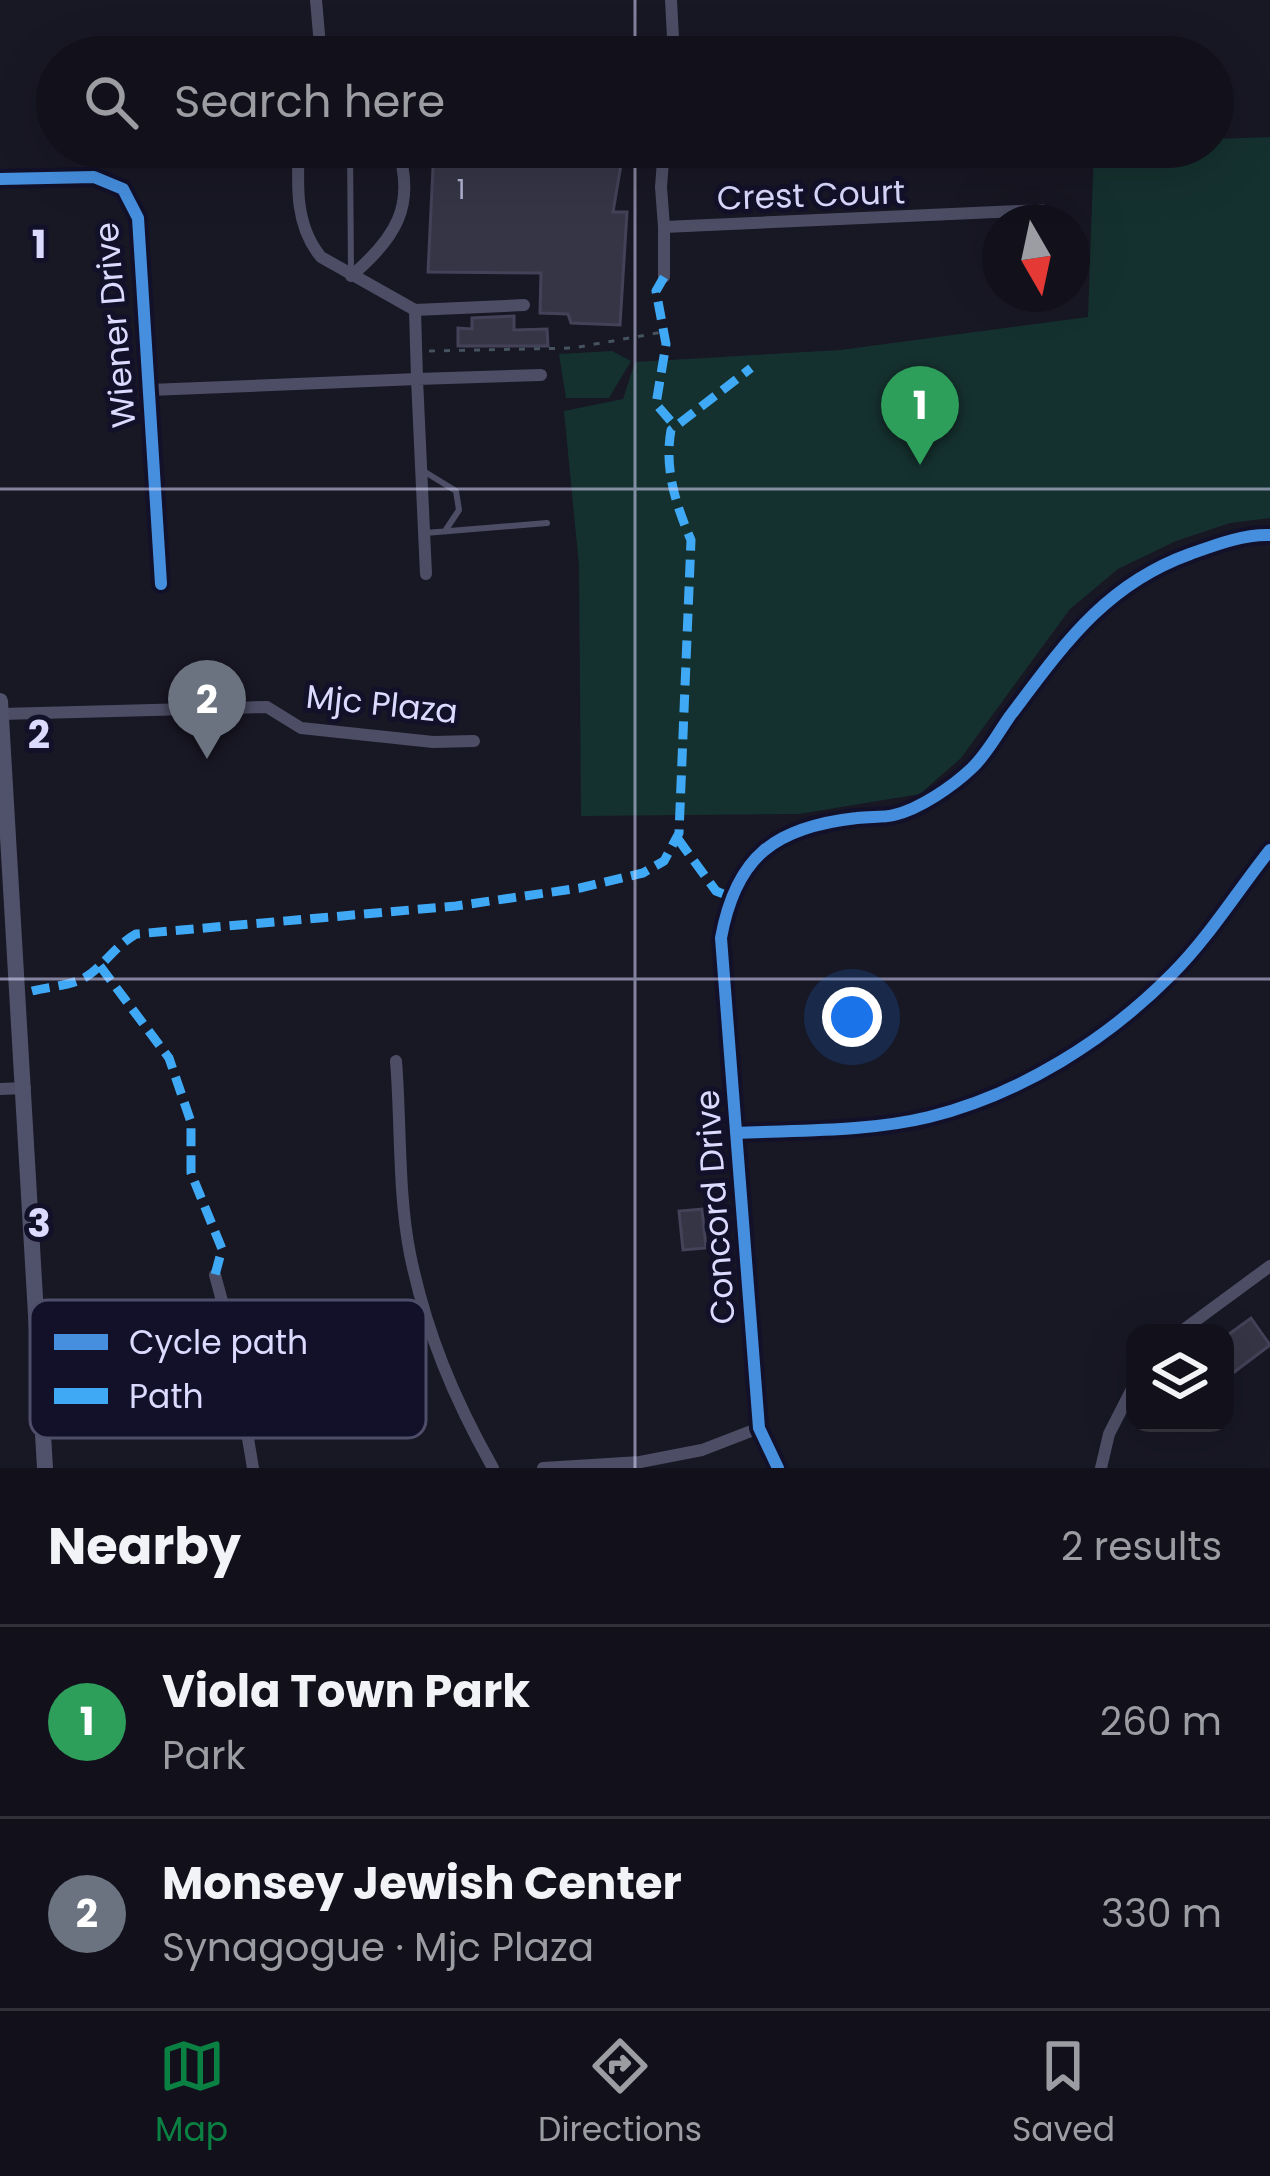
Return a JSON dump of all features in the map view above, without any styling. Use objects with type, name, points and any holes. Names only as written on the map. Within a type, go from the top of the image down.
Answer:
[{"type":"main road","points":[[0,701],[36,1300]]},
{"type":"main road","points":[[43,1438],[45,1468]]},
{"type":"street","points":[[316,0],[319,36]]},
{"type":"street","points":[[671,0],[673,36]]},
{"type":"street","points":[[298,168],[302,225],[321,257],[415,310],[524,305]]},
{"type":"street","points":[[351,275],[381,251],[398,224],[404,184],[401,168]]},
{"type":"street","points":[[662,168],[664,277]]},
{"type":"street","name":"Wiener Drive","points":[[0,179],[94,177],[123,189],[138,218],[161,584]]},
{"type":"street","name":"Crest Court","points":[[664,227],[982,213]]},
{"type":"street","points":[[415,310],[426,574]]},
{"type":"street","points":[[150,390],[541,375]]},
{"type":"street","name":"Concord Drive","points":[[778,1468],[759,1428],[721,938],[726,908],[741,874],[768,843],[809,826],[896,815],[935,795],[973,767],[1060,649],[1106,599],[1156,566],[1210,546],[1270,535]]},
{"type":"street","name":"Mjc Plaza","points":[[1,714],[267,707],[302,728],[433,742],[474,741]]},
{"type":"street","points":[[736,1133],[927,1118],[1009,1091],[1096,1039],[1174,972],[1270,850]]},
{"type":"street","points":[[396,1061],[409,1250],[421,1300]]},
{"type":"street","points":[[0,1089],[25,1088]]},
{"type":"street","points":[[1191,1324],[1265,1270],[1270,1287]]},
{"type":"street","points":[[214,1275],[221,1300]]},
{"type":"street","points":[[426,1319],[454,1399],[493,1468]]},
{"type":"street","points":[[1101,1468],[1109,1434],[1126,1401]]},
{"type":"street","points":[[543,1468],[640,1462],[702,1450],[759,1428]]},
{"type":"street","points":[[248,1438],[253,1468]]},
{"type":"lane","points":[[350,168],[351,275]]},
{"type":"lane","points":[[422,471],[456,491],[459,510],[446,531]]},
{"type":"lane","points":[[424,533],[547,524]]},
{"type":"path","points":[[418,351],[573,348],[662,332]]},
{"type":"green space","points":[[1270,137],[1270,518],[1230,523],[1176,541],[1118,569],[1070,609],[961,758],[920,794],[799,814],[581,816],[579,566],[564,411],[623,399],[635,362],[840,350],[1088,317],[1093,168],[1234,168],[1234,138]]},
{"type":"green space","points":[[612,351],[631,361],[609,398],[566,398],[559,354]]},
{"type":"building","points":[[433,168],[620,168],[613,212],[627,212],[620,325],[571,323],[568,314],[540,313],[541,273],[428,272]]},
{"type":"building","points":[[514,316],[514,330],[547,329],[548,346],[458,346],[458,328],[472,329],[472,318]]},
{"type":"building","points":[[702,1209],[706,1248],[683,1250],[679,1211]]},
{"type":"building","points":[[1251,1318],[1270,1345],[1234,1372],[1234,1330]]},
{"type":"marked path","points":[[664,277],[656,291],[666,344],[656,404],[675,426]]},
{"type":"marked path","points":[[32,991],[82,979],[136,934],[456,906],[580,888],[643,873],[664,861],[679,833],[691,540],[673,486],[671,430],[751,368]]},
{"type":"marked path","points":[[678,839],[716,891],[731,897]]},
{"type":"marked path","points":[[100,966],[169,1058],[191,1122],[191,1173],[222,1249],[215,1275]]},
{"type":"cycle path","points":[[0,179],[94,177],[123,189],[138,218],[161,584]]},
{"type":"cycle path","points":[[778,1468],[759,1428],[721,938],[737,886],[749,866],[782,838],[828,822],[904,812],[955,782],[983,756],[1068,642],[1133,583],[1209,547],[1270,535]]},
{"type":"cycle path","points":[[736,1133],[905,1122],[963,1107],[1029,1079],[1120,1021],[1173,973],[1270,850]]},
{"type":"place","name":"Viola Town Park","points":[[920,465]]},
{"type":"place","name":"Monsey Jewish Center","points":[[207,759]]}]
